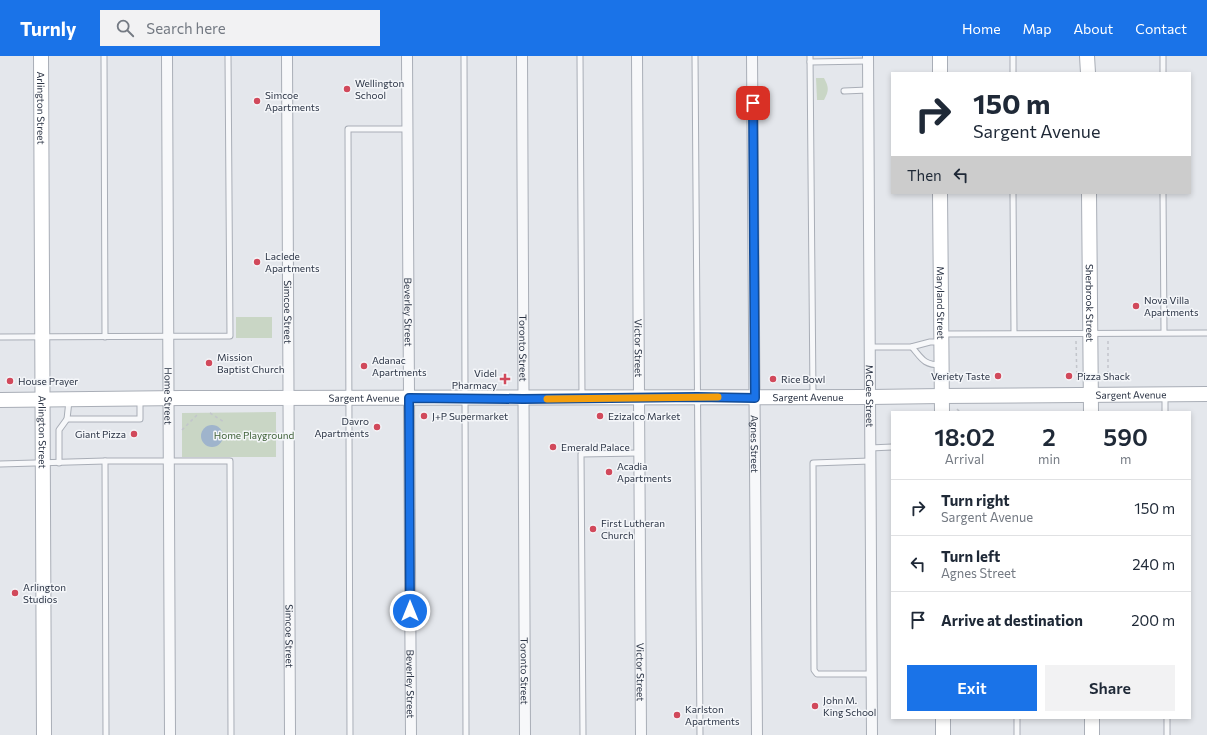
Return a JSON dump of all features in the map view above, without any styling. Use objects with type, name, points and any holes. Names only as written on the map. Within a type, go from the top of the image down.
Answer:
[{"type":"main road","name":"Arlington Street","points":[[41,56],[44,735]]},
{"type":"main road","points":[[940,56],[940,72]]},
{"type":"main road","points":[[1087,56],[1088,72]]},
{"type":"main road","name":"Maryland Street","points":[[940,194],[942,411]]},
{"type":"main road","name":"Sherbrook Street","points":[[1089,194],[1083,333],[1091,395],[1091,411]]},
{"type":"main road","name":"Sargent Avenue","points":[[0,400],[169,398],[755,398],[1207,394]]},
{"type":"main road","points":[[943,719],[943,735]]},
{"type":"main road","points":[[1092,719],[1092,735]]},
{"type":"street","name":"Home Street","points":[[167,56],[170,735]]},
{"type":"street","name":"Simcoe Street","points":[[287,56],[290,735]]},
{"type":"street","name":"Beverley Street","points":[[407,56],[411,735]]},
{"type":"street","name":"Toronto Street","points":[[522,56],[525,735]]},
{"type":"street","name":"Victor Street","points":[[637,56],[641,735]]},
{"type":"street","name":"Agnes Street","points":[[752,56],[757,735]]},
{"type":"street","name":"McGee Street","points":[[868,58],[872,735]]},
{"type":"lane","points":[[104,56],[105,337]]},
{"type":"lane","points":[[0,337],[230,336],[228,56]]},
{"type":"lane","points":[[464,56],[466,735]]},
{"type":"lane","points":[[580,56],[582,398]]},
{"type":"lane","points":[[695,56],[700,735]]},
{"type":"lane","points":[[1013,56],[1013,72]]},
{"type":"lane","points":[[1163,56],[1163,72]]},
{"type":"lane","points":[[813,397],[810,59],[868,58]]},
{"type":"lane","points":[[844,91],[868,90]]},
{"type":"lane","points":[[350,735],[348,128],[408,129]]},
{"type":"lane","points":[[1013,194],[1014,333]]},
{"type":"lane","points":[[1164,194],[1164,332]]},
{"type":"lane","points":[[870,347],[912,347],[941,338],[1014,333],[1207,333]]},
{"type":"lane","points":[[912,347],[926,363],[930,365],[941,365]]},
{"type":"lane","points":[[1165,394],[1165,411]]},
{"type":"lane","points":[[67,419],[140,419],[140,399]]},
{"type":"lane","points":[[59,463],[59,430],[67,419],[69,400]]},
{"type":"lane","points":[[870,448],[891,447]]},
{"type":"lane","points":[[582,735],[581,454],[639,453]]},
{"type":"lane","points":[[0,464],[230,461],[230,735]]},
{"type":"lane","points":[[870,461],[813,463],[813,471],[814,670],[817,674],[871,674]]},
{"type":"lane","points":[[105,462],[106,735]]},
{"type":"lane","points":[[1017,719],[1017,735]]},
{"type":"lane","points":[[1167,719],[1167,735]]},
{"type":"path","points":[[1077,385],[1083,333]]},
{"type":"path","points":[[1108,333],[1108,384]]},
{"type":"path","points":[[182,430],[199,413]]},
{"type":"path","points":[[210,413],[224,422]]},
{"type":"path","points":[[259,440],[266,433],[280,433]]},
{"type":"green space","points":[[816,78],[824,78],[827,84],[828,91],[824,100],[817,100]]},
{"type":"green space","points":[[236,317],[272,317],[272,338],[236,338]]},
{"type":"green space","name":"Home Playground","points":[[276,412],[276,457],[182,457],[182,413]]},
{"type":"water","points":[[212,425],[220,428],[223,436],[220,444],[212,447],[204,444],[201,436],[204,428]]},
{"type":"slow traffic","points":[[547,399],[718,397]]},
{"type":"place","name":"Wellington School","points":[[347,89]]},
{"type":"place","name":"Simcoe Apartments","points":[[257,101]]},
{"type":"place","name":"Laclede Apartments","points":[[257,262]]},
{"type":"place","name":"Nova Villa Apartments","points":[[1136,306]]},
{"type":"place","name":"Mission Baptist Church","points":[[209,363]]},
{"type":"place","name":"Adanac Apartments","points":[[364,366]]},
{"type":"place","name":"Veriety Taste","points":[[998,376]]},
{"type":"place","name":"Pizza Shack","points":[[1069,376]]},
{"type":"place","name":"Videl Pharmacy","points":[[505,379]]},
{"type":"place","name":"Rice Bowl","points":[[773,379]]},
{"type":"place","name":"House Prayer","points":[[10,381]]},
{"type":"place","name":"J+P Supermarket","points":[[424,416]]},
{"type":"place","name":"Ezizalco Market","points":[[600,416]]},
{"type":"place","name":"Davro Apartments","points":[[377,427]]},
{"type":"place","name":"Giant Pizza","points":[[134,434]]},
{"type":"place","name":"Emerald Palace","points":[[553,447]]},
{"type":"place","name":"Acadia Apartments","points":[[609,472]]},
{"type":"place","name":"First Lutheran Church","points":[[593,529]]},
{"type":"place","name":"Arlington Studios","points":[[15,593]]},
{"type":"place","name":"John M. King School","points":[[815,706]]},
{"type":"place","name":"Karlston Apartments","points":[[677,715]]},
{"type":"route","points":[[410,611],[409,398],[755,398],[753,103]]}]
